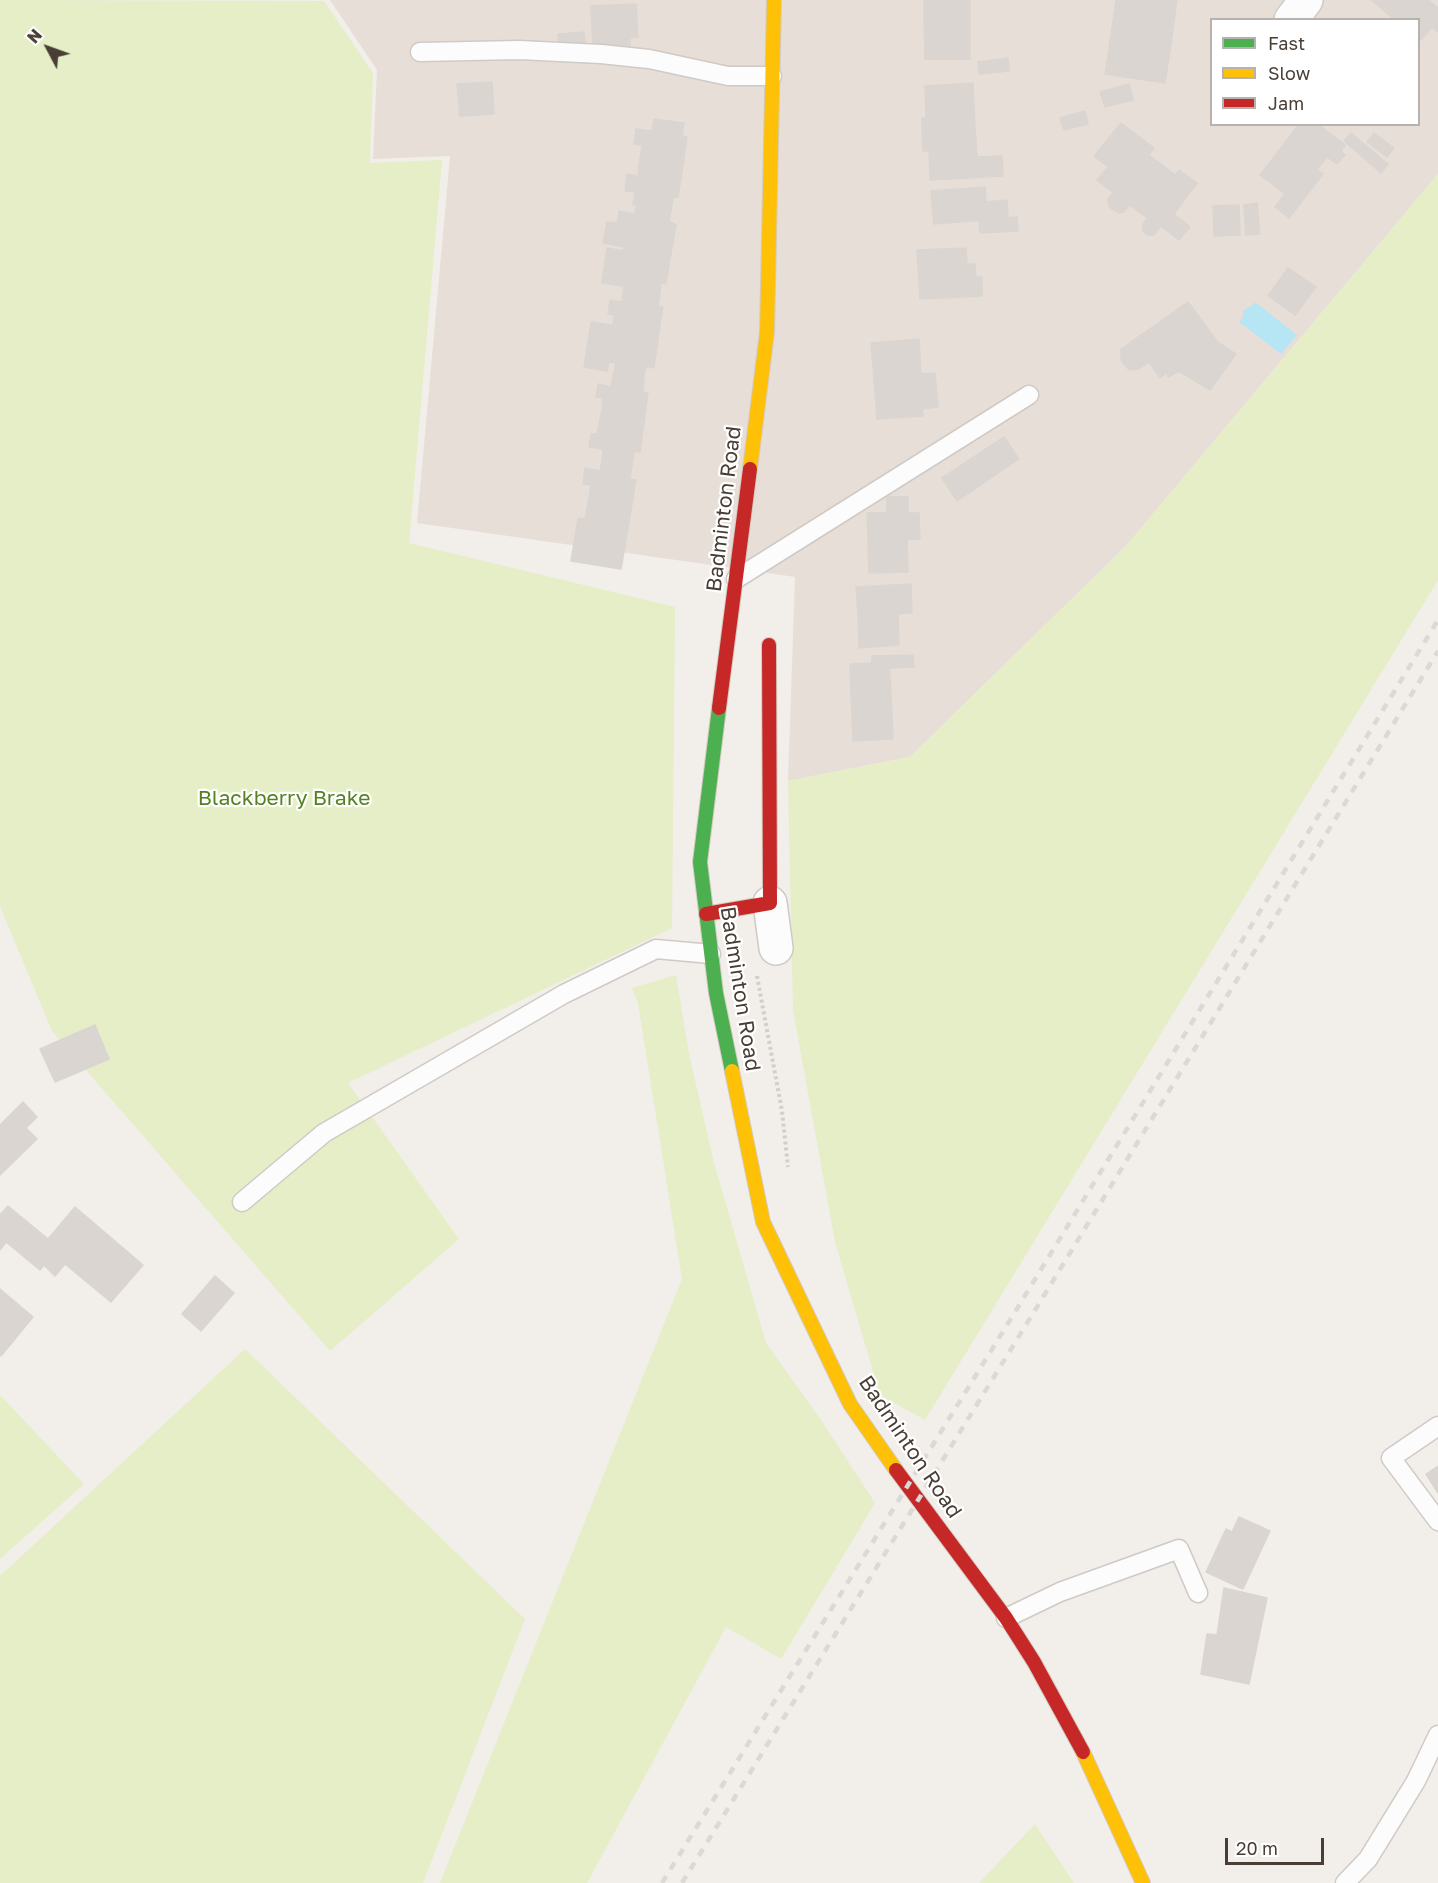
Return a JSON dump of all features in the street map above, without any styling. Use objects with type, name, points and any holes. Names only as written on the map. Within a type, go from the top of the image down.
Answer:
[{"type":"main road","name":"Badminton Road","points":[[774,0],[768,332],[700,862],[716,993],[763,1222],[850,1404],[898,1473],[1006,1618],[1034,1662],[1093,1770],[1143,1883]]},
{"type":"main road","points":[[706,914],[770,903],[770,645]]},
{"type":"street","points":[[1292,18],[1306,0]]},
{"type":"street","points":[[765,957],[770,903]]},
{"type":"lane","points":[[420,52],[519,50],[602,54],[649,59],[728,75],[772,76]]},
{"type":"lane","points":[[736,579],[1029,395]]},
{"type":"lane","points":[[242,1202],[324,1133],[564,994],[656,949],[711,954]]},
{"type":"lane","points":[[1438,1425],[1391,1458],[1438,1521]]},
{"type":"lane","points":[[1006,1618],[1060,1592],[1179,1549],[1198,1593]]},
{"type":"lane","points":[[1345,1883],[1368,1859],[1416,1781],[1438,1735]]},
{"type":"path","points":[[765,957],[789,1169]]},
{"type":"shaded area","points":[[330,0],[1438,0],[1438,174],[1126,546],[910,757],[788,781],[795,577],[417,523],[450,156],[373,159],[377,70]]},
{"type":"green space","name":"Blackberry Brake","points":[[0,0],[324,1],[373,73],[370,163],[442,160],[409,543],[675,607],[672,928],[348,1083],[459,1239],[330,1351],[52,1031],[0,906]]},
{"type":"green space","points":[[1438,174],[1438,580],[925,1420],[880,1395],[835,1242],[793,1010],[788,781],[910,757],[1126,546]]},
{"type":"green space","points":[[676,975],[689,1054],[714,1163],[766,1343],[823,1423],[875,1503],[781,1659],[726,1627],[587,1883],[440,1883],[682,1279],[638,1003],[632,988]]},
{"type":"green space","points":[[245,1349],[525,1619],[423,1883],[0,1883],[0,1576]]},
{"type":"green space","points":[[0,1395],[84,1484],[0,1559]]},
{"type":"green space","points":[[1035,1824],[1074,1883],[979,1883]]},
{"type":"water","points":[[1255,302],[1297,335],[1281,354],[1239,322],[1243,317],[1243,310]]},
{"type":"building","points":[[924,0],[970,0],[970,19],[924,19]]},
{"type":"building","points":[[1116,0],[1177,0],[1171,44],[1111,36]]},
{"type":"building","points":[[1371,0],[1428,0],[1438,8],[1438,32],[1432,27],[1421,40],[1420,18],[1393,18]]},
{"type":"building","points":[[636,4],[638,37],[630,38],[630,46],[593,48],[591,6]]},
{"type":"building","points":[[924,19],[970,19],[970,59],[925,59]]},
{"type":"building","points":[[584,32],[585,46],[559,48],[558,34]]},
{"type":"building","points":[[1111,36],[1171,44],[1165,83],[1105,74]]},
{"type":"building","points":[[1008,58],[1009,71],[979,74],[978,62]]},
{"type":"building","points":[[492,82],[494,114],[460,116],[457,84]]},
{"type":"building","points":[[973,83],[975,128],[922,131],[922,118],[926,118],[925,86]]},
{"type":"building","points":[[1129,84],[1133,100],[1105,107],[1100,92]]},
{"type":"building","points":[[1085,111],[1088,124],[1064,130],[1060,118]]},
{"type":"building","points":[[654,119],[684,123],[682,136],[687,137],[682,172],[639,166],[642,145],[634,144],[636,129],[652,131]]},
{"type":"building","points":[[1121,123],[1154,148],[1149,155],[1161,164],[1124,212],[1118,213],[1109,207],[1108,199],[1113,193],[1097,180],[1108,167],[1094,156]]},
{"type":"building","points":[[1298,126],[1321,126],[1345,145],[1341,151],[1345,155],[1337,164],[1327,157],[1317,169],[1284,144]]},
{"type":"building","points":[[975,128],[977,157],[1002,156],[1003,176],[930,180],[929,151],[923,151],[922,131]]},
{"type":"building","points":[[1351,133],[1388,164],[1381,173],[1344,141]]},
{"type":"building","points":[[1374,133],[1394,148],[1387,157],[1367,142]]},
{"type":"building","points":[[1284,144],[1323,174],[1289,218],[1275,207],[1285,194],[1260,175]]},
{"type":"building","points":[[1161,164],[1175,175],[1179,170],[1197,183],[1174,214],[1190,227],[1179,240],[1161,226],[1154,235],[1147,235],[1143,231],[1143,224],[1147,218],[1130,205]]},
{"type":"building","points":[[639,166],[682,172],[678,197],[673,197],[671,211],[633,205],[635,192],[625,191],[627,174],[638,176]]},
{"type":"building","points":[[985,187],[986,202],[1007,200],[1008,218],[934,224],[931,191]]},
{"type":"building","points":[[1257,203],[1260,234],[1246,235],[1244,205]]},
{"type":"building","points":[[637,205],[671,211],[669,221],[676,225],[670,259],[623,251],[624,247],[603,243],[607,222],[617,223],[619,211],[635,214]]},
{"type":"building","points":[[1239,205],[1240,235],[1214,236],[1213,206]]},
{"type":"building","points":[[1017,217],[1018,231],[980,233],[979,220]]},
{"type":"building","points":[[607,248],[670,259],[666,284],[661,283],[660,291],[602,283]]},
{"type":"building","points":[[966,248],[967,264],[975,264],[976,277],[982,277],[982,296],[920,299],[917,250]]},
{"type":"building","points":[[1288,268],[1316,287],[1295,315],[1268,296]]},
{"type":"building","points":[[624,286],[660,291],[658,307],[663,307],[659,332],[613,325],[614,315],[608,314],[610,300],[622,302]]},
{"type":"building","points":[[1188,302],[1217,341],[1236,354],[1210,390],[1179,371],[1168,377],[1166,373],[1160,378],[1149,362],[1138,369],[1129,370],[1121,360],[1121,349]]},
{"type":"building","points":[[591,322],[659,332],[654,368],[646,366],[644,375],[614,371],[616,363],[609,362],[607,371],[584,367]]},
{"type":"building","points":[[919,339],[921,374],[935,373],[938,407],[922,409],[923,416],[877,419],[871,343]]},
{"type":"building","points":[[614,371],[644,375],[643,392],[648,393],[645,415],[602,409],[603,398],[596,397],[598,384],[611,387]]},
{"type":"building","points":[[602,409],[645,415],[640,452],[634,451],[632,466],[602,461],[603,449],[589,447],[591,434],[597,434]]},
{"type":"building","points":[[1004,437],[1019,459],[957,501],[942,478]]},
{"type":"building","points":[[602,461],[632,466],[630,479],[636,480],[631,510],[588,503],[591,485],[583,484],[585,468],[600,471]]},
{"type":"building","points":[[887,497],[908,497],[908,513],[919,513],[920,539],[868,541],[867,513],[887,513]]},
{"type":"building","points":[[588,503],[631,510],[621,569],[571,561],[578,518],[585,519]]},
{"type":"building","points":[[907,540],[908,572],[869,573],[868,541]]},
{"type":"building","points":[[911,584],[912,613],[858,616],[856,587]]},
{"type":"building","points":[[898,614],[899,645],[859,648],[858,616]]},
{"type":"building","points":[[913,655],[914,667],[889,668],[891,693],[851,695],[850,664],[872,663],[872,656]]},
{"type":"building","points":[[891,693],[893,739],[853,741],[851,695]]},
{"type":"building","points":[[95,1025],[109,1059],[55,1082],[40,1049]]},
{"type":"building","points":[[23,1102],[37,1117],[26,1128],[37,1139],[0,1175],[0,1125]]},
{"type":"building","points":[[8,1206],[48,1239],[75,1207],[143,1265],[111,1302],[65,1264],[55,1276],[44,1265],[40,1270],[6,1242],[0,1250],[0,1215]]},
{"type":"building","points":[[215,1276],[234,1293],[201,1331],[182,1314]]},
{"type":"building","points":[[0,1289],[33,1317],[1,1356],[0,1355]]},
{"type":"building","points":[[1438,1466],[1438,1493],[1426,1474]]},
{"type":"building","points":[[1239,1517],[1270,1531],[1243,1589],[1206,1572],[1226,1529],[1232,1532]]},
{"type":"building","points":[[1224,1588],[1267,1598],[1249,1684],[1201,1674],[1207,1634],[1217,1635]]},
{"type":"railway","points":[[662,1883],[1015,1312],[1438,620]]},
{"type":"railway","points":[[682,1883],[1438,651]]},
{"type":"traffic: fast","points":[[719,708],[700,862],[716,993],[732,1071]]},
{"type":"traffic: slow","points":[[750,469],[767,332],[774,0]]},
{"type":"traffic: slow","points":[[732,1071],[763,1222],[850,1404],[896,1470]]},
{"type":"traffic: slow","points":[[1083,1752],[1143,1883]]},
{"type":"traffic: jam","points":[[719,708],[750,469]]},
{"type":"traffic: jam","points":[[706,914],[770,903],[769,645]]},
{"type":"traffic: jam","points":[[896,1470],[1006,1618],[1034,1662],[1083,1752]]}]
